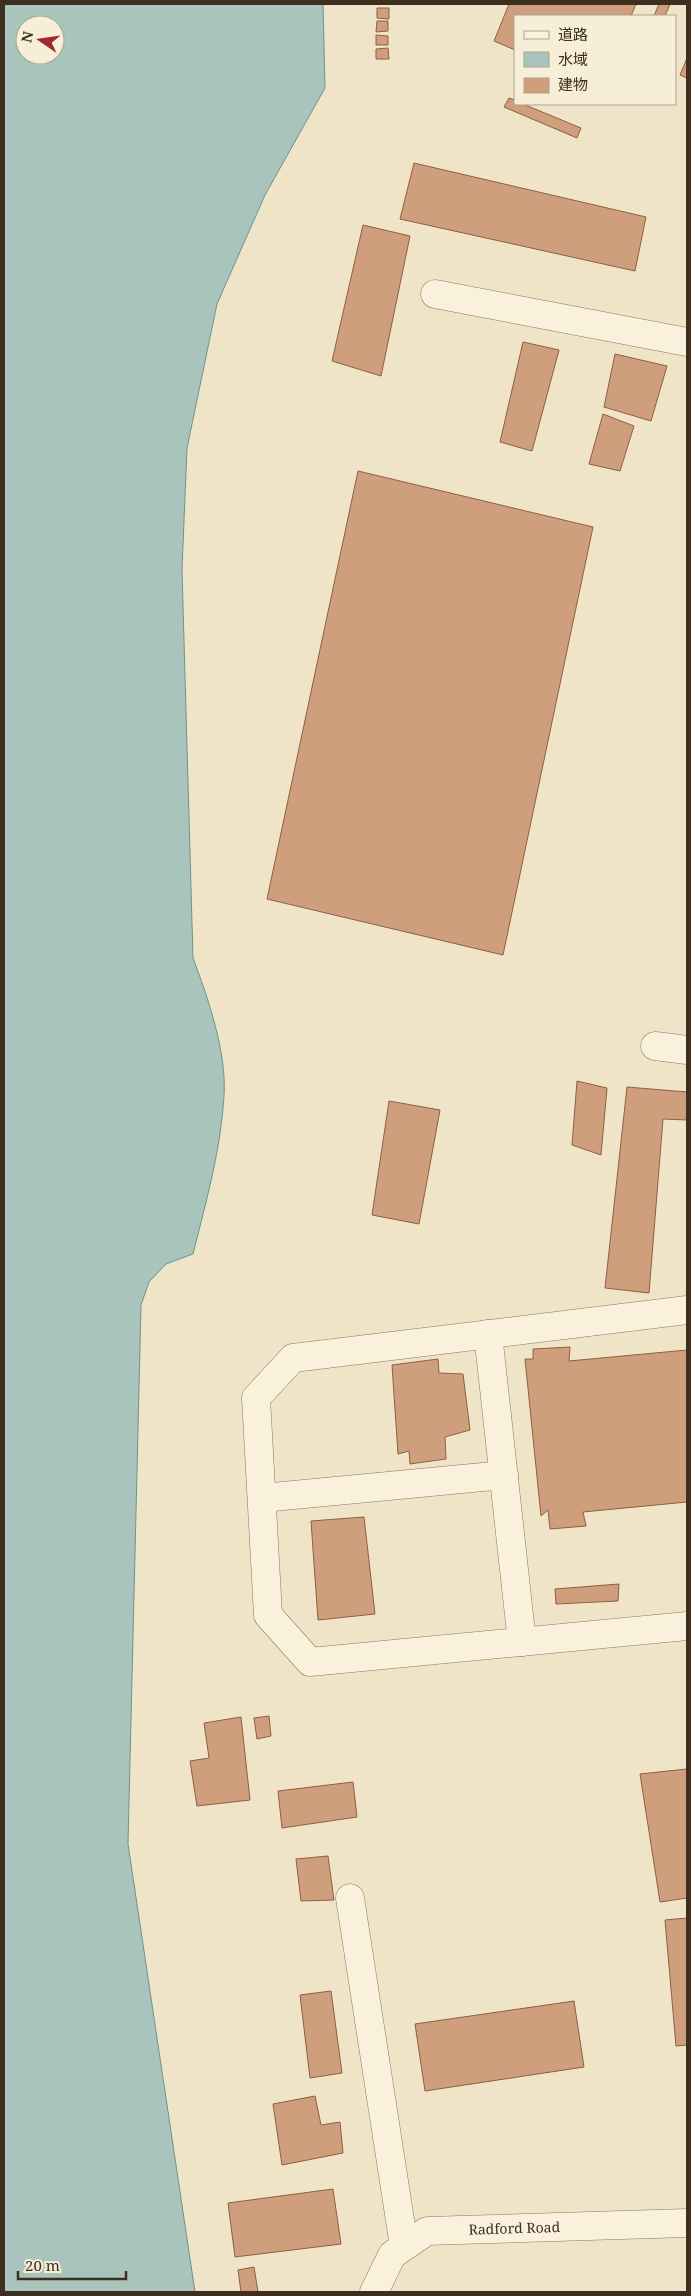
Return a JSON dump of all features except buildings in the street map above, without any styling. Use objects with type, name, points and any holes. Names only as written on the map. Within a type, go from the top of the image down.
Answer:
[{"type":"street","points":[[435,294],[687,342]]},
{"type":"street","points":[[655,1046],[687,1050]]},
{"type":"street","points":[[687,1310],[293,1358],[256,1398],[268,1615],[310,1662],[687,1626]]},
{"type":"street","points":[[488,1334],[522,1642]]},
{"type":"street","points":[[262,1498],[504,1475]]},
{"type":"street","points":[[350,1898],[404,2246]]},
{"type":"street","name":"Radford Road","points":[[374,2292],[392,2255],[427,2231],[687,2223]]},
{"type":"water","points":[[4,4],[323,4],[325,88],[265,195],[217,304],[187,448],[182,570],[193,958],[205,990],[215,1026],[223,1062],[224,1096],[220,1136],[193,1254],[166,1264],[149,1282],[141,1305],[128,1844],[195,2292],[4,2292]]}]
